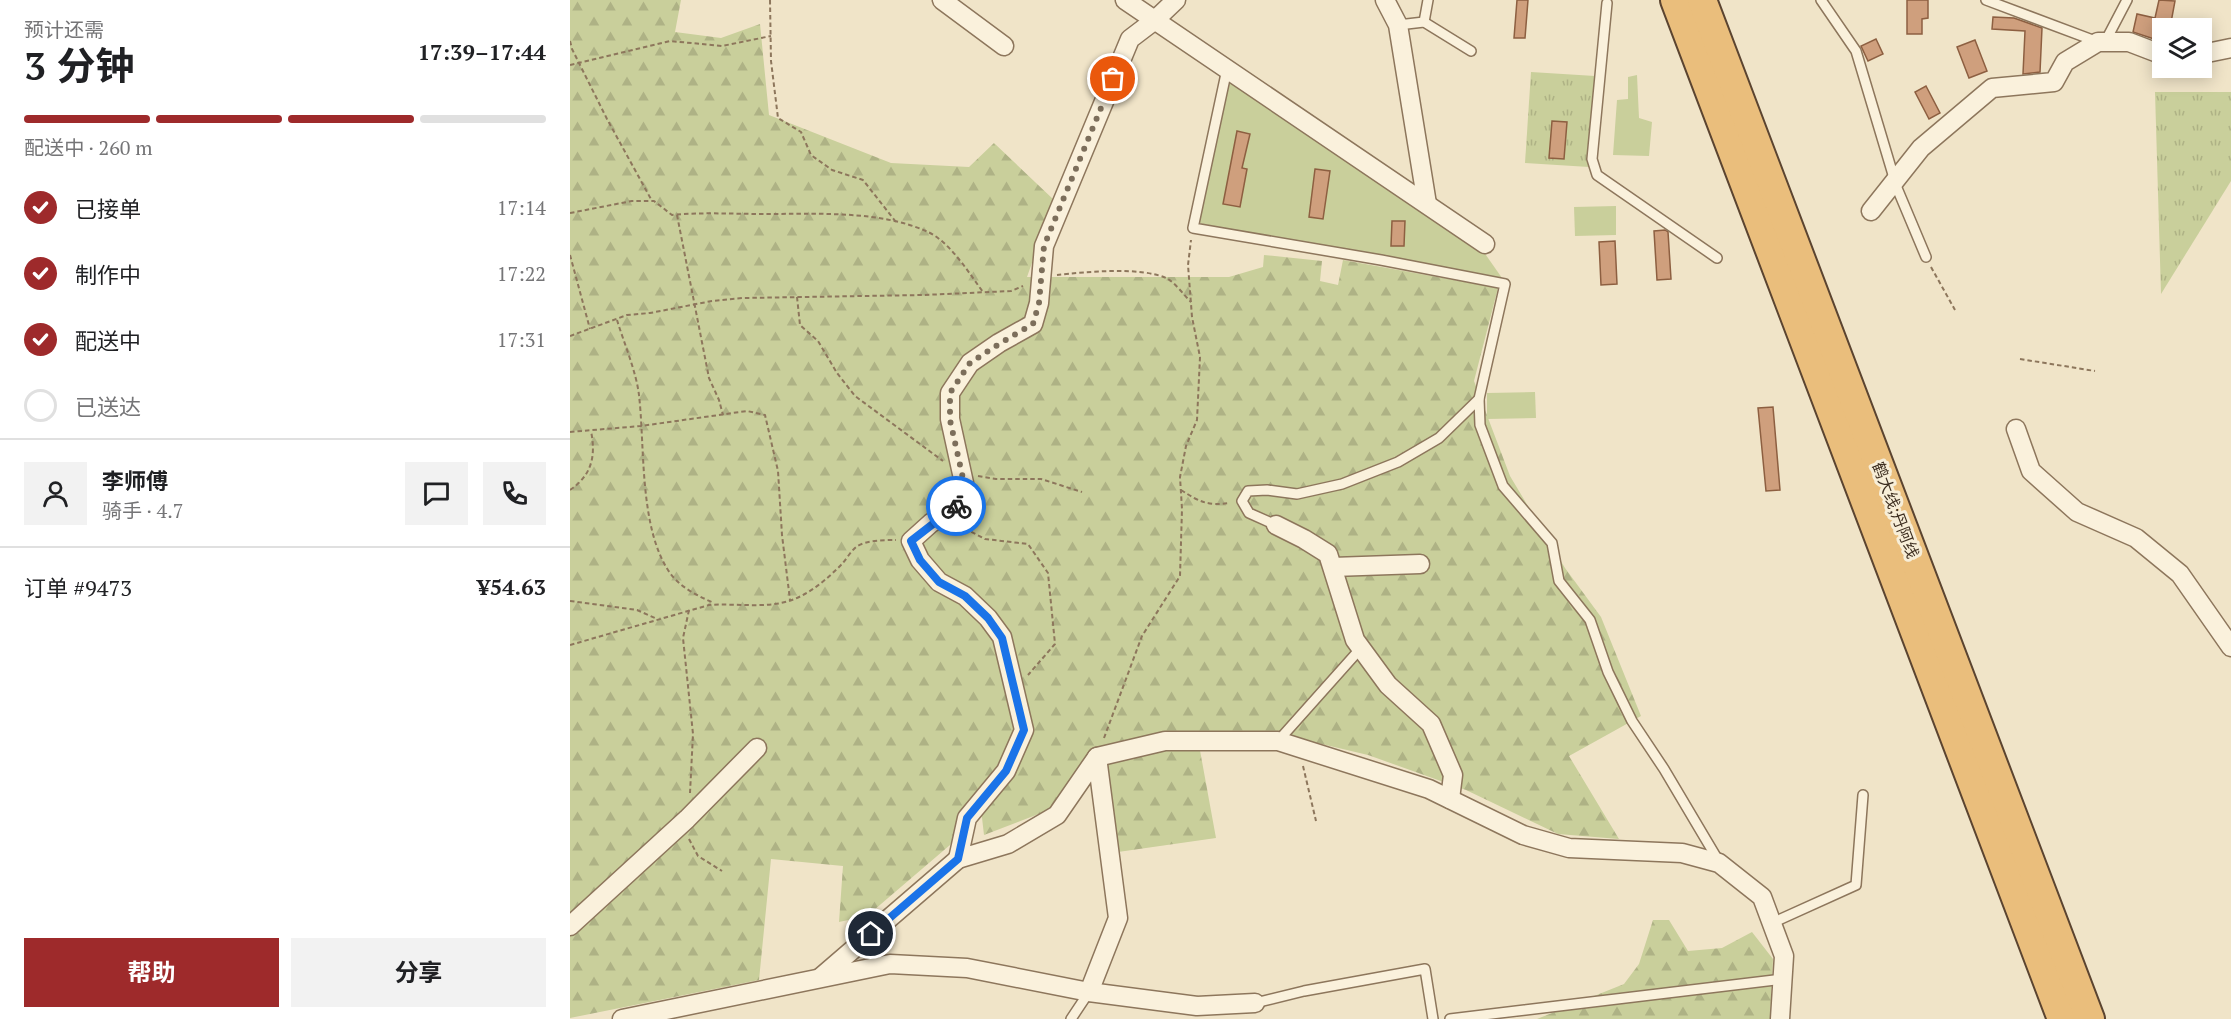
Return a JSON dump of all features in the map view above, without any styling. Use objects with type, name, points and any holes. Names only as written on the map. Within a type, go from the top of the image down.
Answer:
[{"type":"highway","name":"鹤大线;丹阿线","points":[[1675,0],[2062,1019]]},
{"type":"highway","name":"鹤大线;丹阿线","points":[[1702,0],[2090,1019]]},
{"type":"street","points":[[942,0],[1004,46]]},
{"type":"street","points":[[1125,0],[1485,244]]},
{"type":"street","points":[[958,859],[967,818],[1006,771],[1024,730],[1002,638],[988,618],[965,596],[939,582],[920,560],[911,541],[931,523],[955,508],[964,483],[950,420],[950,393],[970,363],[1033,324],[1039,303],[1044,246],[1130,39],[1176,0]]},
{"type":"street","points":[[1385,0],[1398,26],[1427,204]]},
{"type":"street","points":[[1871,211],[1921,148],[1992,88],[2054,82],[2065,62],[2101,42],[2129,42],[2152,51]]},
{"type":"street","points":[[2212,52],[2231,48]]},
{"type":"street","points":[[2016,429],[2031,471],[2077,512],[2136,538],[2180,574],[2231,647]]},
{"type":"street","points":[[1276,525],[1328,554],[1356,640],[1388,685],[1431,724],[1453,775],[1450,799]]},
{"type":"street","points":[[1333,567],[1420,564]]},
{"type":"street","points":[[818,979],[958,859],[1008,844],[1056,815],[1097,757],[1165,741],[1278,741],[1429,789],[1523,835],[1569,848],[1682,853],[1719,862],[1762,897],[1785,957],[1780,1019]]},
{"type":"street","points":[[570,926],[687,819],[757,748]]},
{"type":"street","points":[[1089,992],[1119,918],[1097,757]]},
{"type":"street","points":[[622,1019],[890,964],[967,968],[1089,992],[1197,1006],[1255,1004]]},
{"type":"lane","points":[[1424,22],[1428,0]]},
{"type":"lane","points":[[1821,0],[1856,51],[1895,180],[1926,257]]},
{"type":"lane","points":[[1986,0],[2101,42],[2127,0]]},
{"type":"lane","points":[[1608,3],[1592,159],[1597,175],[1717,258]]},
{"type":"lane","points":[[1398,26],[1424,22],[1471,51]]},
{"type":"lane","points":[[1227,68],[1193,228],[1505,284],[1479,399],[1480,425],[1503,486],[1552,543],[1559,581],[1590,620],[1608,672],[1632,721],[1664,769],[1719,862]]},
{"type":"lane","points":[[1276,525],[1248,513],[1242,501],[1248,491],[1267,490],[1297,494],[1342,484],[1398,462],[1439,438],[1479,399]]},
{"type":"lane","points":[[1278,741],[1361,648]]},
{"type":"lane","points":[[1772,923],[1856,885],[1863,795]]},
{"type":"lane","points":[[1255,1004],[1304,991],[1425,969],[1433,1019]]},
{"type":"lane","points":[[1450,1019],[1783,979]]},
{"type":"lane","points":[[1071,1019],[1089,992]]},
{"type":"path","points":[[770,0],[771,61],[778,118],[801,132],[812,155],[832,170],[864,180],[896,223]]},
{"type":"path","points":[[570,65],[670,41],[722,46],[771,36]]},
{"type":"path","points":[[570,41],[578,62],[652,201],[672,215],[832,213],[896,223],[929,232],[956,255],[983,292]]},
{"type":"path","points":[[570,213],[632,201],[652,201]]},
{"type":"path","points":[[677,215],[709,378],[723,415]]},
{"type":"path","points":[[1097,757],[1142,636],[1180,576],[1182,509],[1179,477],[1186,446],[1197,420],[1200,357],[1191,302],[1188,265],[1193,228]]},
{"type":"path","points":[[570,255],[590,329]]},
{"type":"path","points":[[1926,257],[1955,309]]},
{"type":"path","points":[[570,336],[627,315],[743,298],[1011,291],[1054,275],[1086,272],[1148,273],[1169,280],[1191,302]]},
{"type":"path","points":[[796,297],[800,325],[818,341],[837,373],[855,396],[951,468],[996,479],[1041,479],[1082,492]]},
{"type":"path","points":[[616,319],[639,392],[654,540],[670,573],[689,592],[717,604]]},
{"type":"path","points":[[2020,359],[2096,371]]},
{"type":"path","points":[[570,432],[641,426],[747,411],[765,415],[778,471],[782,535],[790,600]]},
{"type":"path","points":[[570,490],[581,483],[592,464],[594,448],[591,430]]},
{"type":"path","points":[[1181,490],[1211,506],[1242,501]]},
{"type":"path","points":[[945,515],[965,530],[985,539],[1028,544],[1048,573],[1055,644],[1014,691]]},
{"type":"path","points":[[570,645],[717,604],[773,605],[790,600],[818,585],[857,547],[880,540],[911,541]]},
{"type":"path","points":[[570,601],[637,610],[657,619]]},
{"type":"path","points":[[689,610],[684,638],[693,734],[686,833],[698,856],[722,871]]},
{"type":"path","points":[[1299,748],[1316,821]]},
{"type":"green space","points":[[570,0],[681,0],[675,32],[721,38],[760,24],[769,115],[891,163],[969,167],[994,143],[1054,200],[1027,277],[1229,277],[1263,267],[1264,255],[1322,261],[1320,281],[1338,285],[1343,260],[1498,288],[1474,381],[1510,476],[1565,568],[1601,617],[1641,716],[1569,756],[1619,839],[1558,834],[1466,790],[1368,755],[1267,731],[1197,734],[1216,838],[1118,852],[1090,751],[1049,810],[984,835],[979,792],[950,845],[867,916],[839,922],[843,866],[771,859],[759,980],[570,1018]]},
{"type":"green space","points":[[1531,72],[1595,76],[1589,167],[1525,163]]},
{"type":"green space","points":[[1637,75],[1639,118],[1652,122],[1649,156],[1613,155],[1617,100],[1628,99],[1628,77]]},
{"type":"green space","points":[[1231,76],[1481,248],[1502,278],[1198,223]]},
{"type":"green space","points":[[2155,92],[2231,92],[2231,181],[2161,294]]},
{"type":"green space","points":[[1616,206],[1616,235],[1575,236],[1574,207]]},
{"type":"green space","points":[[1535,392],[1536,418],[1487,419],[1487,393]]},
{"type":"green space","points":[[1653,920],[1669,920],[1688,951],[1722,948],[1752,932],[1773,959],[1770,1019],[1537,1019],[1624,984],[1639,964]]},
{"type":"building","points":[[1517,0],[1528,0],[1525,38],[1514,38]]},
{"type":"building","points":[[1907,0],[1928,0],[1928,18],[1922,19],[1922,34],[1907,34]]},
{"type":"building","points":[[2159,0],[2175,1],[2172,18],[2155,18]]},
{"type":"building","points":[[2137,14],[2155,18],[2152,18],[2152,38],[2133,32]]},
{"type":"building","points":[[1993,17],[2014,18],[2042,28],[2040,72],[2023,74],[2025,31],[1992,29]]},
{"type":"building","points":[[1876,39],[1883,54],[1868,61],[1861,46]]},
{"type":"building","points":[[1975,40],[1987,71],[1969,78],[1957,47]]},
{"type":"building","points":[[1926,86],[1940,113],[1929,119],[1915,92]]},
{"type":"building","points":[[1552,121],[1567,122],[1564,159],[1549,158]]},
{"type":"building","points":[[1237,131],[1250,134],[1242,168],[1247,169],[1240,207],[1223,204]]},
{"type":"building","points":[[1315,169],[1330,171],[1323,219],[1309,217]]},
{"type":"building","points":[[1392,221],[1405,221],[1404,246],[1391,246]]},
{"type":"building","points":[[1654,231],[1668,232],[1671,279],[1657,280]]},
{"type":"building","points":[[1615,241],[1617,284],[1601,285],[1599,242]]},
{"type":"building","points":[[1773,407],[1780,490],[1766,491],[1758,408]]},
{"type":"way so far","points":[[956,506],[964,483],[950,420],[950,393],[970,363],[1033,324],[1039,303],[1044,246],[1113,79]]},
{"type":"route","points":[[871,934],[958,859],[967,818],[1006,771],[1024,730],[1002,638],[988,618],[965,596],[939,582],[920,560],[911,541],[931,523],[956,506]]}]
